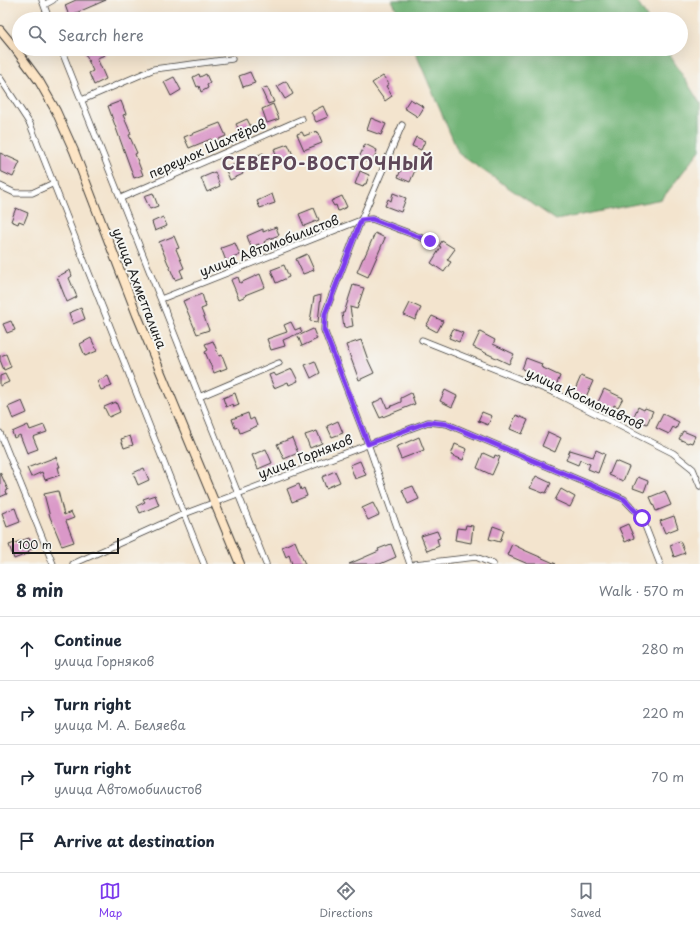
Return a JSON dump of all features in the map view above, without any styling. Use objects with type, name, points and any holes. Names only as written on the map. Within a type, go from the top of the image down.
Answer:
[{"type":"main road","name":"улица Ахметгалина","points":[[0,30],[12,40]]},
{"type":"main road","name":"улица Ахметгалина","points":[[24,56],[56,111],[74,151],[137,315],[240,564]]},
{"type":"street","points":[[47,12],[43,2],[53,0]]},
{"type":"street","points":[[64,56],[266,564]]},
{"type":"street","points":[[82,100],[154,69],[232,59]]},
{"type":"street","points":[[0,78],[30,124],[204,564]]},
{"type":"street","name":"переулок Шахтёров","points":[[121,198],[302,119]]},
{"type":"street","points":[[402,125],[361,220],[325,314],[324,330],[368,444],[410,564]]},
{"type":"street","points":[[0,186],[15,193],[32,193],[54,183]]},
{"type":"street","name":"улица Автомобилистов","points":[[161,299],[361,220],[372,219],[430,241]]},
{"type":"street","name":"улица Космонавтов","points":[[422,340],[555,393],[673,453],[693,469],[700,486]]},
{"type":"street","points":[[199,396],[279,364]]},
{"type":"street","name":"улица Горняков","points":[[73,564],[184,514],[428,422],[447,424],[624,499],[642,518],[660,564]]},
{"type":"street","points":[[0,433],[53,564]]},
{"type":"street","points":[[415,564],[476,557],[493,564]]},
{"type":"green space","points":[[392,0],[636,0],[644,12],[398,12]]},
{"type":"green space","points":[[417,56],[670,56],[700,103],[700,150],[662,199],[556,220],[459,154]]},
{"type":"building","points":[[76,0],[106,0],[78,12],[68,12],[65,5]]},
{"type":"building","points":[[86,56],[102,56],[97,58],[106,79],[94,85],[89,73],[93,71]]},
{"type":"building","points":[[250,72],[255,83],[243,87],[239,76]]},
{"type":"building","points":[[199,74],[200,77],[206,74],[210,83],[207,85],[208,88],[201,92],[193,77]]},
{"type":"building","points":[[383,76],[389,84],[386,86],[392,96],[385,101],[372,83]]},
{"type":"building","points":[[174,77],[181,90],[171,96],[164,82]]},
{"type":"building","points":[[286,81],[293,94],[285,99],[277,86]]},
{"type":"building","points":[[267,87],[274,102],[268,104],[261,89]]},
{"type":"building","points":[[410,99],[424,107],[418,117],[404,108]]},
{"type":"building","points":[[121,101],[126,114],[123,115],[131,134],[129,135],[137,153],[135,154],[143,175],[134,178],[108,106]]},
{"type":"building","points":[[273,104],[279,119],[267,123],[262,109]]},
{"type":"building","points":[[323,106],[328,117],[316,122],[311,112]]},
{"type":"building","points":[[371,118],[386,124],[381,135],[367,130]]},
{"type":"building","points":[[247,119],[252,129],[241,134],[236,124]]},
{"type":"building","points":[[220,123],[226,136],[212,142],[211,139],[189,148],[184,137]]},
{"type":"building","points":[[317,131],[322,143],[304,150],[297,134],[302,132],[304,136]]},
{"type":"building","points":[[416,137],[425,141],[421,150],[412,146]]},
{"type":"building","points":[[288,144],[294,157],[279,163],[274,149]]},
{"type":"building","points":[[365,144],[377,150],[373,161],[369,159],[367,162],[359,158]]},
{"type":"building","points":[[0,153],[20,162],[13,177],[0,171]]},
{"type":"building","points":[[263,153],[268,165],[256,170],[250,160],[252,159],[251,158]]},
{"type":"building","points":[[238,163],[243,174],[230,180],[225,168]]},
{"type":"building","points":[[404,163],[416,168],[410,182],[398,177]]},
{"type":"building","points":[[360,171],[369,175],[366,184],[364,184],[363,187],[355,184]]},
{"type":"building","points":[[215,172],[220,186],[207,192],[201,178]]},
{"type":"building","points":[[153,193],[158,206],[150,209],[144,196]]},
{"type":"building","points":[[393,193],[406,198],[401,212],[385,206],[388,199],[391,201]]},
{"type":"building","points":[[272,194],[275,203],[260,208],[257,201]]},
{"type":"building","points":[[342,196],[347,207],[338,211],[336,205],[334,206],[331,201]]},
{"type":"building","points":[[16,208],[28,213],[24,223],[19,221],[18,224],[11,221]]},
{"type":"building","points":[[314,208],[319,220],[304,226],[299,214]]},
{"type":"building","points":[[163,217],[167,226],[155,231],[152,222]]},
{"type":"building","points":[[276,227],[279,235],[264,242],[265,245],[260,247],[259,244],[251,247],[247,236],[263,229],[263,232]]},
{"type":"building","points":[[375,233],[385,238],[368,277],[357,272]]},
{"type":"building","points":[[174,236],[179,248],[176,249],[184,268],[180,270],[183,277],[175,280],[159,242]]},
{"type":"building","points":[[442,241],[455,249],[447,260],[451,262],[444,272],[431,263],[441,247],[439,246]]},
{"type":"building","points":[[235,243],[240,255],[226,261],[221,248]]},
{"type":"building","points":[[307,254],[314,270],[303,274],[296,259]]},
{"type":"building","points":[[284,265],[289,277],[276,283],[271,270]]},
{"type":"building","points":[[70,270],[72,276],[69,278],[77,297],[67,302],[57,277]]},
{"type":"building","points":[[260,274],[265,287],[239,299],[231,280],[238,277],[240,283]]},
{"type":"building","points":[[353,285],[364,288],[357,309],[350,307],[353,326],[344,328],[342,313],[344,313]]},
{"type":"building","points":[[202,294],[206,307],[201,309],[209,330],[197,334],[183,301]]},
{"type":"building","points":[[321,295],[318,322],[310,321],[314,297]]},
{"type":"building","points":[[410,303],[421,308],[415,320],[404,315]]},
{"type":"building","points":[[81,308],[85,319],[73,324],[69,313]]},
{"type":"building","points":[[432,316],[443,321],[437,332],[426,326]]},
{"type":"building","points":[[11,321],[15,330],[7,333],[3,324]]},
{"type":"building","points":[[291,322],[295,330],[300,328],[302,332],[283,340],[285,346],[271,350],[267,339],[287,332],[284,325]]},
{"type":"building","points":[[313,329],[317,339],[302,346],[298,336]]},
{"type":"building","points":[[453,329],[463,333],[459,342],[449,338]]},
{"type":"building","points":[[480,332],[495,340],[493,344],[514,354],[509,364],[473,347]]},
{"type":"building","points":[[91,338],[97,351],[85,356],[80,344]]},
{"type":"building","points":[[361,340],[374,373],[359,380],[346,345]]},
{"type":"building","points":[[213,341],[219,356],[222,355],[227,368],[214,373],[205,352],[208,350],[205,344]]},
{"type":"building","points":[[6,354],[11,367],[4,370],[0,356]]},
{"type":"building","points":[[526,358],[542,364],[541,367],[560,376],[556,386],[544,381],[545,379],[522,369]]},
{"type":"building","points":[[315,361],[320,373],[311,378],[305,365]]},
{"type":"building","points":[[292,369],[298,381],[289,385],[288,382],[274,388],[269,375],[274,373],[276,376]]},
{"type":"building","points":[[5,374],[9,382],[0,386],[0,376]]},
{"type":"building","points":[[108,376],[112,386],[101,390],[97,381]]},
{"type":"building","points":[[581,376],[593,381],[586,397],[574,392]]},
{"type":"building","points":[[604,389],[623,398],[618,407],[614,405],[613,409],[598,402]]},
{"type":"building","points":[[445,390],[457,396],[452,407],[440,401]]},
{"type":"building","points":[[235,393],[239,405],[234,407],[233,404],[226,407],[223,398]]},
{"type":"building","points":[[411,393],[415,404],[380,418],[373,403],[383,398],[387,408],[401,402],[401,398]]},
{"type":"building","points":[[22,401],[27,413],[13,419],[8,407]]},
{"type":"building","points":[[116,402],[120,412],[109,417],[104,407]]},
{"type":"building","points":[[638,407],[644,410],[645,408],[653,411],[647,424],[633,418]]},
{"type":"building","points":[[482,412],[492,416],[488,425],[478,421]]},
{"type":"building","points":[[248,413],[250,420],[254,418],[257,426],[240,433],[238,427],[235,428],[232,419]]},
{"type":"building","points":[[663,414],[679,422],[676,429],[673,427],[669,434],[656,428]]},
{"type":"building","points":[[516,415],[528,420],[522,434],[510,429]]},
{"type":"building","points":[[338,421],[343,433],[332,437],[327,426]]},
{"type":"building","points":[[28,425],[30,430],[44,425],[47,432],[33,437],[38,449],[27,453],[20,435],[14,438],[12,432]]},
{"type":"building","points":[[317,431],[322,443],[310,448],[305,435]]},
{"type":"building","points":[[683,431],[695,436],[692,443],[679,439]]},
{"type":"building","points":[[548,432],[561,438],[555,452],[542,446]]},
{"type":"building","points":[[130,436],[133,445],[124,448],[121,439]]},
{"type":"building","points":[[419,437],[424,450],[401,459],[396,447]]},
{"type":"building","points":[[292,438],[298,453],[284,459],[277,444]]},
{"type":"building","points":[[455,444],[467,449],[463,460],[451,455]]},
{"type":"building","points":[[266,449],[272,463],[258,469],[252,455]]},
{"type":"building","points":[[570,450],[593,457],[596,450],[605,454],[598,473],[588,469],[590,464],[580,460],[578,465],[566,460]]},
{"type":"building","points":[[483,453],[494,458],[495,455],[500,457],[492,475],[477,468]]},
{"type":"building","points":[[56,457],[60,467],[58,467],[60,475],[45,480],[42,472],[31,477],[27,468]]},
{"type":"building","points":[[360,461],[366,475],[355,479],[350,465]]},
{"type":"building","points":[[615,461],[629,467],[623,481],[609,475]]},
{"type":"building","points":[[144,468],[149,480],[138,485],[133,473]]},
{"type":"building","points":[[335,471],[340,482],[326,488],[322,477]]},
{"type":"building","points":[[0,472],[8,490],[6,491],[7,494],[0,497]]},
{"type":"building","points":[[536,476],[551,483],[546,493],[530,488]]},
{"type":"building","points":[[638,477],[648,481],[644,492],[633,488]]},
{"type":"building","points":[[299,484],[301,490],[304,488],[307,496],[292,502],[287,489]]},
{"type":"building","points":[[413,486],[419,499],[408,504],[402,490]]},
{"type":"building","points":[[561,489],[575,497],[570,507],[555,500]]},
{"type":"building","points":[[58,491],[64,515],[71,512],[74,518],[66,521],[74,542],[62,546],[50,517],[44,494]]},
{"type":"building","points":[[665,491],[671,505],[656,511],[650,497]]},
{"type":"building","points":[[155,495],[159,505],[140,513],[137,506],[145,502],[143,499]]},
{"type":"building","points":[[373,503],[379,515],[368,520],[362,508]]},
{"type":"building","points":[[15,508],[20,522],[7,527],[2,513]]},
{"type":"building","points":[[674,516],[678,528],[665,533],[660,521]]},
{"type":"building","points":[[628,524],[634,538],[625,542],[619,528]]},
{"type":"building","points":[[466,525],[473,526],[471,543],[455,540],[457,528],[465,529]]},
{"type":"building","points":[[493,526],[504,530],[500,542],[489,539]]},
{"type":"building","points":[[437,531],[440,538],[437,539],[439,546],[427,551],[421,536]]},
{"type":"building","points":[[29,538],[33,549],[28,550],[29,553],[14,559],[9,545]]},
{"type":"building","points":[[295,541],[305,564],[292,564],[289,555],[286,557],[282,547]]},
{"type":"building","points":[[680,541],[685,553],[674,557],[670,545]]},
{"type":"building","points":[[391,544],[396,557],[380,564],[349,564],[379,551],[378,549]]},
{"type":"building","points":[[512,544],[556,564],[528,564],[507,555]]},
{"type":"district","name":"СЕВЕРО-ВОСТОЧНЫЙ","points":[[328,163]]},
{"type":"route","points":[[430,241],[372,219],[361,220],[325,314],[324,330],[368,444],[428,422],[447,424],[624,499],[642,518]]}]
